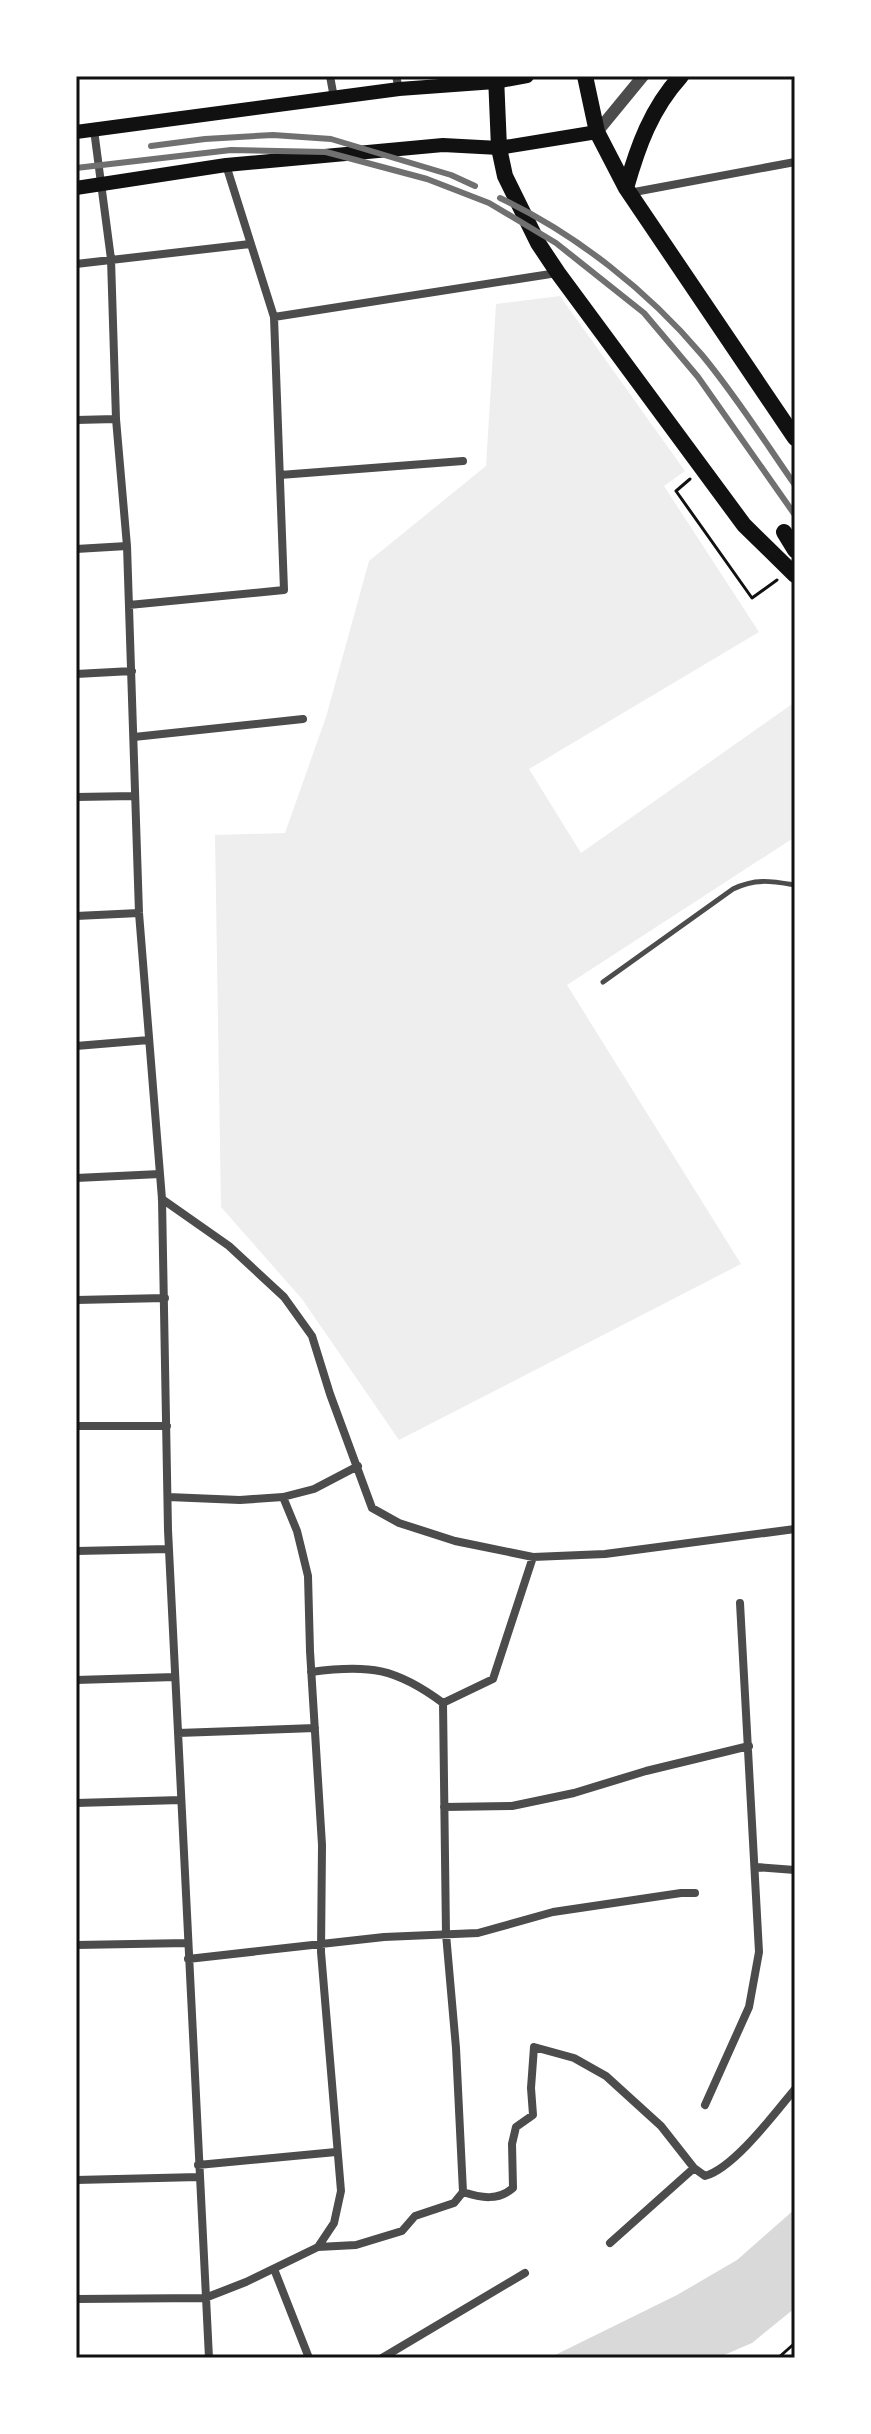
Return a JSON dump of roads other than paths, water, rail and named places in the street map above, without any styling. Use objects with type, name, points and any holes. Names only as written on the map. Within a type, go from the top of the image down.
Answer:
[{"type":"main road","points":[[76,132],[334,98],[397,82],[527,76]]},
{"type":"main road","points":[[585,76],[597,132],[627,190],[795,438]]},
{"type":"main road","points":[[627,190],[638,145],[653,113],[681,76]]},
{"type":"main road","points":[[495,79],[499,148],[505,176],[538,243],[744,525],[795,575]]},
{"type":"main road","points":[[76,188],[226,165],[443,145],[499,148],[597,132]]},
{"type":"main road","points":[[784,532],[795,550]]},
{"type":"street","points":[[330,76],[334,98]]},
{"type":"street","points":[[597,132],[643,76]]},
{"type":"street","points":[[94,130],[111,259],[116,419],[127,546],[139,913],[162,1199],[169,1549],[209,2358]]},
{"type":"street","points":[[627,190],[795,162]]},
{"type":"street","points":[[129,605],[284,590],[274,317],[226,165]]},
{"type":"street","points":[[76,264],[250,244]]},
{"type":"street","points":[[274,317],[558,273]]},
{"type":"street","points":[[76,420],[116,419]]},
{"type":"street","points":[[280,475],[463,461]]},
{"type":"street","points":[[76,549],[127,546]]},
{"type":"street","points":[[76,674],[132,671]]},
{"type":"street","points":[[134,737],[303,719]]},
{"type":"street","points":[[76,797],[135,796]]},
{"type":"street","points":[[76,916],[139,913]]},
{"type":"street","points":[[76,1046],[149,1040]]},
{"type":"street","points":[[76,1178],[160,1174]]},
{"type":"street","points":[[162,1199],[229,1246],[284,1297],[312,1336],[372,1508],[399,1523],[455,1541],[533,1557],[605,1554],[795,1529]]},
{"type":"street","points":[[76,1300],[165,1298]]},
{"type":"street","points":[[76,1426],[167,1426]]},
{"type":"street","points":[[168,1497],[240,1500],[283,1497],[314,1489],[358,1466]]},
{"type":"street","points":[[283,1497],[297,1531],[308,1576],[322,1845],[321,1945],[341,2191],[334,2223],[318,2247]]},
{"type":"street","points":[[76,1551],[169,1549]]},
{"type":"street","points":[[443,1703],[493,1679],[533,1557]]},
{"type":"street","points":[[705,2105],[749,2007],[759,1952],[740,1603]]},
{"type":"street","points":[[311,1672],[369,1667],[416,1683],[443,1703]]},
{"type":"street","points":[[76,1680],[175,1677]]},
{"type":"street","points":[[76,2299],[205,2298],[318,2247],[356,2245],[402,2231],[415,2216],[454,2203],[463,2192],[446,1934],[443,1703]]},
{"type":"street","points":[[178,1733],[315,1728]]},
{"type":"street","points":[[444,1807],[512,1806],[574,1793],[646,1771],[749,1746]]},
{"type":"street","points":[[76,1803],[181,1800]]},
{"type":"street","points":[[756,1867],[795,1870]]},
{"type":"street","points":[[188,1959],[384,1937],[478,1933],[553,1912],[695,1893]]},
{"type":"street","points":[[76,1945],[188,1943]]},
{"type":"street","points":[[463,2192],[483,2199],[506,2194],[513,2188],[511,2170],[516,2127],[533,2115],[534,2047],[574,2058],[606,2076],[661,2126],[694,2168],[705,2176],[716,2173],[756,2135],[795,2089]]},
{"type":"street","points":[[198,2165],[336,2152]]},
{"type":"street","points":[[610,2243],[694,2168]]},
{"type":"street","points":[[76,2180],[199,2177]]},
{"type":"street","points":[[274,2269],[309,2358]]},
{"type":"street","points":[[382,2358],[525,2273]]},
{"type":"lane","points":[[603,982],[733,889],[750,881],[768,880],[795,885]]},
{"type":"railway","points":[[151,146],[273,135],[331,139],[451,175],[475,186]]},
{"type":"railway","points":[[76,168],[231,150],[326,152],[427,179],[489,203],[556,243],[644,313],[698,377],[795,515]]},
{"type":"railway","points":[[500,198],[556,229],[609,266],[681,331],[715,371],[795,485]]}]
